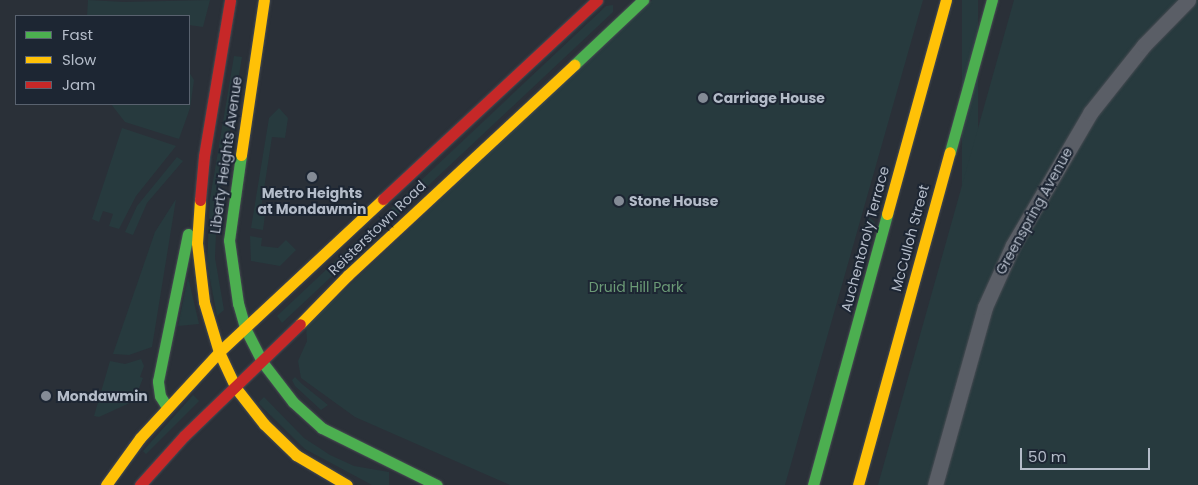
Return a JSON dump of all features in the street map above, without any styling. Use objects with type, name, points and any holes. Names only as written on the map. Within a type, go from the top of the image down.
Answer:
[{"type":"main road","name":"Liberty Heights Avenue","points":[[230,0],[204,156],[199,214],[198,266],[204,302],[219,352],[235,387],[264,424],[296,455],[347,485]]},
{"type":"main road","name":"Liberty Heights Avenue","points":[[264,0],[229,240],[232,280],[245,328],[263,363],[293,402],[322,428],[430,484]]},
{"type":"main road","name":"Reisterstown Road","points":[[106,485],[167,407],[219,352],[597,0]]},
{"type":"main road","name":"Auchentoroly Terrace","points":[[813,485],[946,0]]},
{"type":"main road","name":"McCulloh Street","points":[[858,485],[992,0]]},
{"type":"main road","name":"Reisterstown Road","points":[[140,485],[178,442],[263,363],[348,275],[633,3]]},
{"type":"main road","points":[[167,407],[160,396],[158,381],[204,156]]},
{"type":"street","name":"Greenspring Avenue","points":[[936,485],[985,307],[1013,245],[1090,114],[1144,45],[1188,0]]},
{"type":"green space","points":[[88,0],[124,2],[210,0],[203,27],[190,25],[190,15],[87,15]]},
{"type":"green space","name":"Druid Hill Park","points":[[652,0],[923,0],[785,485],[510,485],[355,417],[301,378],[298,361],[307,341],[306,326]]},
{"type":"green space","points":[[962,0],[978,0],[978,485],[962,485]]},
{"type":"green space","points":[[1014,0],[1198,0],[1198,485],[878,485]]},
{"type":"green space","points":[[613,5],[613,12],[282,323],[277,316],[606,6]]},
{"type":"green space","points":[[234,56],[242,57],[217,209],[215,258],[224,310],[217,316],[207,263],[210,199]]},
{"type":"green space","points":[[190,74],[194,80],[190,108],[179,139],[125,122],[112,105],[190,105]]},
{"type":"green space","points":[[279,108],[288,118],[285,138],[272,137],[260,215],[265,215],[263,230],[251,228],[269,118]]},
{"type":"green space","points":[[122,128],[176,146],[136,196],[119,229],[109,226],[113,214],[103,211],[99,222],[92,219]]},
{"type":"green space","points":[[177,157],[183,161],[147,203],[133,235],[125,232],[137,206]]},
{"type":"green space","points":[[176,199],[152,347],[129,355],[113,354],[155,232]]},
{"type":"green space","points":[[867,216],[875,222],[864,261],[854,263]]},
{"type":"green space","points":[[250,236],[262,238],[261,246],[278,248],[286,240],[296,250],[280,266],[251,261]]},
{"type":"green space","points":[[188,277],[199,324],[178,326]]},
{"type":"green space","points":[[141,359],[144,366],[140,377],[143,378],[134,401],[99,417],[94,416],[110,361],[125,364]]},
{"type":"green space","points":[[295,377],[328,405],[321,410],[295,386],[292,380]]},
{"type":"green space","points":[[193,395],[199,401],[146,454],[143,451]]},
{"type":"green space","points":[[264,397],[304,438],[330,455],[354,466],[389,472],[389,485],[372,485],[305,449],[258,403]]},
{"type":"traffic: fast","points":[[574,65],[643,0]]},
{"type":"traffic: fast","points":[[950,152],[992,0]]},
{"type":"traffic: fast","points":[[241,155],[229,240],[238,303],[245,328],[263,363]]},
{"type":"traffic: fast","points":[[813,485],[887,214]]},
{"type":"traffic: fast","points":[[167,407],[160,396],[158,381],[188,234]]},
{"type":"traffic: fast","points":[[263,363],[293,402],[322,428],[437,485]]},
{"type":"traffic: slow","points":[[241,155],[264,0]]},
{"type":"traffic: slow","points":[[887,214],[946,0]]},
{"type":"traffic: slow","points":[[300,324],[348,275],[574,65]]},
{"type":"traffic: slow","points":[[858,485],[950,152]]},
{"type":"traffic: slow","points":[[106,485],[140,438],[219,352],[383,199]]},
{"type":"traffic: slow","points":[[200,200],[197,243],[204,302],[219,352],[235,387]]},
{"type":"traffic: slow","points":[[235,387],[264,424],[296,455],[347,485]]},
{"type":"traffic: jam","points":[[200,200],[204,156],[230,0]]},
{"type":"traffic: jam","points":[[383,199],[597,0]]},
{"type":"traffic: jam","points":[[140,485],[184,436],[300,324]]},
{"type":"place","name":"Carriage House","points":[[703,98]]},
{"type":"place","name":"Metro Heights at Mondawmin","points":[[312,177]]},
{"type":"place","name":"Stone House","points":[[619,201]]},
{"type":"place","name":"Mondawmin","points":[[46,396]]}]
